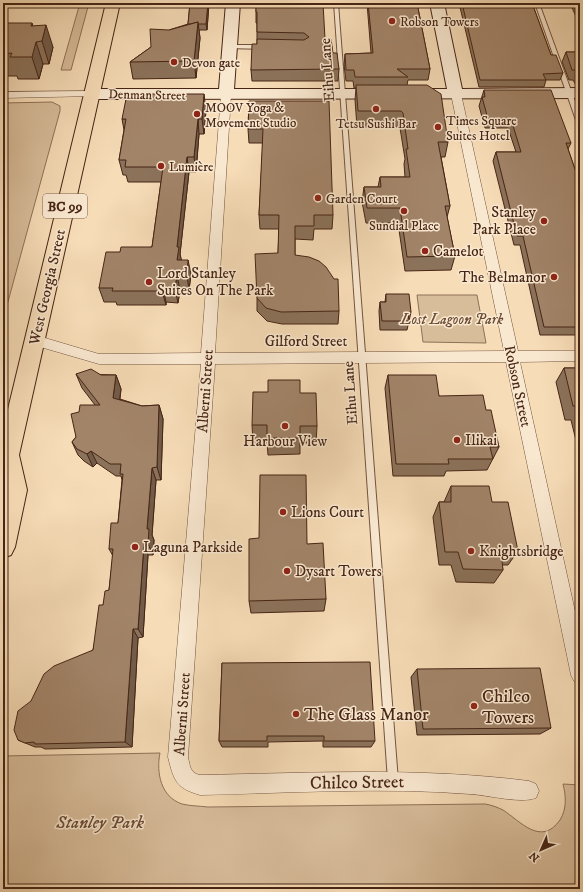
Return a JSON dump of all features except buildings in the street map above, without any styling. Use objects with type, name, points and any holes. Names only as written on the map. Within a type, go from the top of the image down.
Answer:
[{"type":"highway","name":"West Georgia Street","points":[[3,547],[16,490],[6,458],[35,340],[113,3]]},
{"type":"main road","name":"Alberni Street","points":[[226,95],[233,3]]},
{"type":"main road","name":"Robson Street","points":[[437,3],[456,94]]},
{"type":"main road","name":"Denman Street","points":[[91,94],[226,95],[575,93]]},
{"type":"street","name":"Denman Street","points":[[3,95],[91,94]]},
{"type":"street","name":"Robson Street","points":[[456,94],[580,674]]},
{"type":"street","name":"Alberni Street","points":[[186,778],[180,769],[178,757],[226,95]]},
{"type":"street","name":"Gilford Street","points":[[35,340],[99,359],[580,356]]},
{"type":"street","name":"Chilco Street","points":[[186,778],[190,782],[200,785],[392,781],[495,785],[529,790]]},
{"type":"lane","name":"Eihu Lane","points":[[336,3],[392,781]]},
{"type":"lane","points":[[537,3],[575,93],[580,123]]},
{"type":"lane","points":[[229,47],[273,47]]},
{"type":"green space","points":[[80,3],[89,3],[71,70],[61,70]]},
{"type":"green space","points":[[52,102],[60,106],[60,111],[3,320],[3,103]]},
{"type":"green space","name":"Lost Lagoon Park","points":[[417,295],[477,295],[486,343],[423,342]]},
{"type":"green space","name":"Stanley Park","points":[[160,753],[160,776],[165,790],[175,801],[192,806],[485,804],[503,810],[523,825],[538,832],[553,828],[560,820],[564,811],[565,802],[563,784],[580,785],[580,889],[3,889],[3,756]]},
{"type":"place","name":"Robson Towers","points":[[392,21]]},
{"type":"place","name":"Devon gate","points":[[174,62]]},
{"type":"place","name":"Tetsu Sushi Bar","points":[[376,109]]},
{"type":"place","name":"MOOV Yoga & Movement Studio","points":[[197,114]]},
{"type":"place","name":"Times Square Suites Hotel","points":[[438,127]]},
{"type":"place","name":"Lumière","points":[[161,166]]},
{"type":"place","name":"Garden Court","points":[[318,198]]},
{"type":"place","name":"Sundial Place","points":[[404,211]]},
{"type":"place","name":"Stanley Park Place","points":[[544,221]]},
{"type":"place","name":"Camelot","points":[[425,251]]},
{"type":"place","name":"The Belmanor","points":[[554,277]]},
{"type":"place","name":"Lord Stanley Suites On The Park","points":[[149,282]]},
{"type":"place","name":"Harbour View","points":[[285,426]]},
{"type":"place","name":"Ilikai","points":[[457,440]]},
{"type":"place","name":"Lions Court","points":[[283,512]]},
{"type":"place","name":"Laguna Parkside","points":[[135,547]]},
{"type":"place","name":"Knightsbridge","points":[[471,551]]},
{"type":"place","name":"Dysart Towers","points":[[287,571]]},
{"type":"place","name":"Chilco Towers","points":[[474,706]]},
{"type":"place","name":"The Glass Manor","points":[[296,714]]}]
